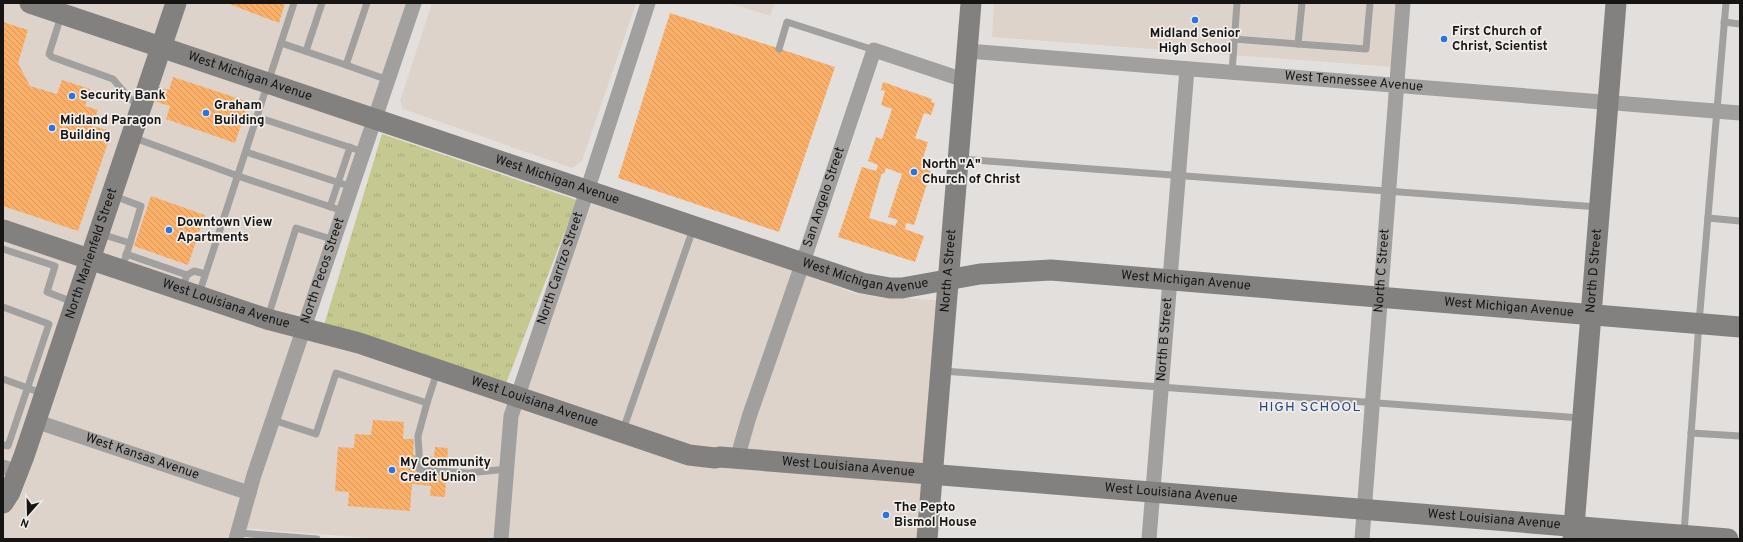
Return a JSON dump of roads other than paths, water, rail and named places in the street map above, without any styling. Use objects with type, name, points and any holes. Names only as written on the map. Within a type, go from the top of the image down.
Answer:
[{"type":"street","name":"West Michigan Avenue","points":[[30,3],[862,283],[890,288],[902,288],[980,274],[1051,270],[1740,327]]},
{"type":"street","name":"North Marienfeld Street","points":[[3,503],[10,470],[35,421],[36,391],[75,303],[176,3]]},
{"type":"street","name":"North Pecos Street","points":[[237,536],[249,493],[334,240],[337,209],[357,149],[375,118],[414,3]]},
{"type":"street","name":"North Carrizo Street","points":[[501,539],[511,416],[587,191],[648,3]]},
{"type":"street","name":"North A Street","points":[[927,539],[971,3]]},
{"type":"street","name":"North C Street","points":[[1362,539],[1403,3]]},
{"type":"street","name":"North D Street","points":[[1574,533],[1616,3]]},
{"type":"street","points":[[874,50],[964,80]]},
{"type":"street","name":"San Angelo Street","points":[[737,459],[749,417],[874,50]]},
{"type":"street","name":"West Tennessee Avenue","points":[[967,51],[1740,113]]},
{"type":"street","name":"North B Street","points":[[1149,539],[1186,69]]},
{"type":"street","name":"West Louisiana Avenue","points":[[3,230],[89,260],[124,262],[267,318],[359,343],[689,454],[715,458],[720,457],[1364,510],[1574,533],[1728,539]]},
{"type":"street","name":"West Kansas Avenue","points":[[35,421],[249,493]]},
{"type":"lane","points":[[189,287],[205,274],[269,83],[294,3]]},
{"type":"lane","points":[[306,51],[322,3]]},
{"type":"lane","points":[[346,65],[367,3]]},
{"type":"lane","points":[[1232,72],[1237,3]]},
{"type":"lane","points":[[1298,44],[1302,3]]},
{"type":"lane","points":[[1234,39],[1366,50],[1370,3]]},
{"type":"lane","points":[[1684,537],[1699,324],[1726,3]]},
{"type":"lane","points":[[62,14],[49,54],[52,57],[113,79],[131,100],[142,103]]},
{"type":"lane","points":[[779,49],[788,22],[874,50]]},
{"type":"lane","points":[[1724,22],[1740,24]]},
{"type":"lane","points":[[281,43],[388,80]]},
{"type":"lane","points":[[257,116],[357,149]]},
{"type":"lane","points":[[131,136],[238,176],[337,209]]},
{"type":"lane","points":[[246,152],[346,184]]},
{"type":"lane","points":[[958,158],[1600,207]]},
{"type":"lane","points":[[112,195],[141,206],[124,262]]},
{"type":"lane","points":[[1708,218],[1740,221]]},
{"type":"lane","points":[[622,432],[694,226]]},
{"type":"lane","points":[[267,318],[296,228],[334,240]]},
{"type":"lane","points":[[98,233],[130,243]]},
{"type":"lane","points":[[3,249],[55,266],[47,292],[75,303]]},
{"type":"lane","points":[[189,287],[194,271],[205,274]]},
{"type":"lane","points":[[3,307],[49,324],[36,391],[6,446]]},
{"type":"lane","points":[[438,370],[418,436],[420,470],[468,473],[507,469]]},
{"type":"lane","points":[[940,370],[1583,418]]},
{"type":"lane","points":[[273,420],[316,434],[336,373],[427,403]]},
{"type":"lane","points":[[3,379],[36,391]]},
{"type":"lane","points":[[1691,433],[1740,436]]},
{"type":"lane","points":[[237,536],[317,539]]},
{"type":"place","name":"Midland Senior High School","points":[[1195,20]]},
{"type":"place","name":"First Church of Christ, Scientist","points":[[1444,39]]},
{"type":"place","name":"Security Bank","points":[[72,96]]},
{"type":"place","name":"Graham Building","points":[[206,113]]},
{"type":"place","name":"Midland Paragon Building","points":[[52,128]]},
{"type":"place","name":"North \"A\" Church of Christ","points":[[914,172]]},
{"type":"place","name":"Downtown View Apartments","points":[[169,230]]},
{"type":"place","name":"My Community Credit Union","points":[[392,470]]},
{"type":"place","name":"The Pepto Bismol House","points":[[886,515]]},
{"type":"district","name":"HIGH SCHOOL","points":[[1310,407]]}]
